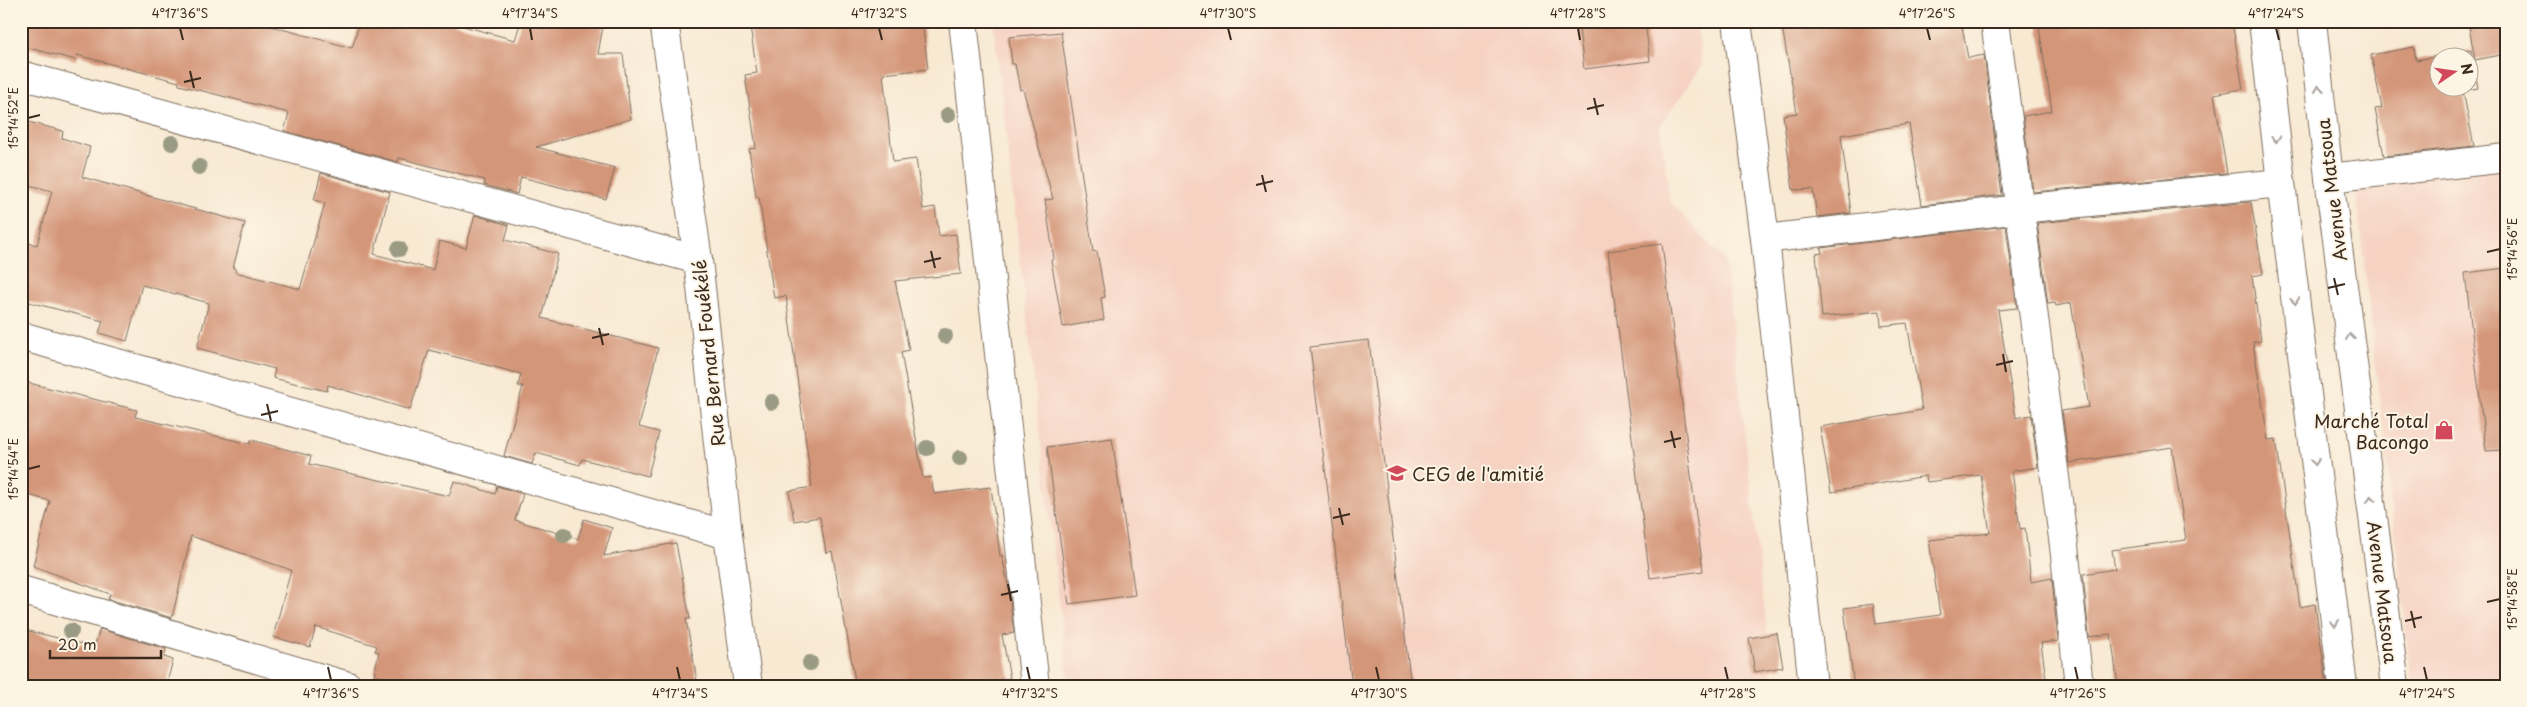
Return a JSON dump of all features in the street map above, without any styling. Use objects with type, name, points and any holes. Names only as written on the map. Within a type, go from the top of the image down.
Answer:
[{"type":"street","name":"Rue Bernard Fouékélé","points":[[664,21],[698,260],[728,535],[748,686]]},
{"type":"street","points":[[963,21],[1035,686]]},
{"type":"street","points":[[1737,21],[1765,239],[1813,686]]},
{"type":"street","points":[[1995,21],[2064,546],[2079,686]]},
{"type":"street","points":[[2263,21],[2343,686]]},
{"type":"street","name":"Avenue Matsoua","points":[[2312,21],[2329,178],[2395,686]]},
{"type":"street","points":[[21,75],[698,260]]},
{"type":"street","points":[[2329,178],[2506,158]]},
{"type":"street","points":[[1765,239],[2020,209],[2281,182]]},
{"type":"street","points":[[21,336],[728,535]]},
{"type":"street","points":[[21,590],[348,686]]},
{"type":"shaded area","name":"CEG de l'amitié","points":[[993,21],[1697,21],[1702,66],[1660,126],[1670,202],[1725,260],[1773,686],[1069,686]]},
{"type":"shaded area","name":"Marché Total Bacongo","points":[[2506,158],[2506,686],[2412,686],[2354,175]]},
{"type":"building","points":[[28,21],[252,21],[352,48],[360,21],[445,21],[515,40],[521,21],[604,21],[598,54],[623,54],[631,119],[536,147],[615,168],[606,199],[521,177],[517,194],[484,185],[485,180],[399,158],[398,162],[284,131],[289,113],[179,85],[179,82],[77,55],[76,60],[21,46]]},
{"type":"building","points":[[784,21],[922,21],[928,69],[883,74],[893,162],[916,159],[923,209],[935,207],[939,236],[956,234],[961,274],[895,281],[909,350],[901,352],[923,478],[931,477],[934,494],[991,487],[1000,556],[1002,555],[1008,585],[1014,633],[1002,635],[1010,678],[966,686],[856,686],[832,551],[826,553],[820,517],[794,521],[789,491],[812,487],[786,296],[774,298],[759,197],[756,197],[749,149],[756,148],[745,75],[757,73],[750,26]]},
{"type":"building","points":[[1578,21],[1645,21],[1650,61],[1584,69]]},
{"type":"building","points":[[1781,21],[1961,21],[1968,58],[1984,55],[2002,195],[1922,205],[1909,124],[1841,135],[1851,213],[1817,217],[1813,189],[1793,190],[1783,115],[1797,113]]},
{"type":"building","points":[[2038,21],[2232,21],[2243,89],[2214,94],[2227,173],[2033,192],[2023,116],[2052,111]]},
{"type":"building","points":[[2468,21],[2506,21],[2506,54],[2480,59],[2480,48],[2473,48]]},
{"type":"building","points":[[1061,32],[1093,252],[1097,251],[1105,297],[1101,298],[1104,320],[1063,327],[1051,260],[1054,259],[1045,200],[1053,199],[1023,89],[1020,90],[1015,64],[1012,64],[1009,37]]},
{"type":"building","points":[[2414,47],[2416,60],[2430,57],[2430,98],[2464,98],[2474,146],[2384,156],[2375,109],[2382,108],[2371,55]]},
{"type":"building","points":[[21,120],[63,131],[62,138],[90,147],[82,177],[245,223],[233,268],[236,269],[235,272],[300,289],[325,203],[314,200],[321,173],[390,192],[374,254],[433,270],[440,241],[466,248],[475,215],[509,225],[505,240],[558,254],[542,318],[658,348],[639,427],[659,432],[648,476],[582,459],[580,465],[536,453],[532,464],[504,456],[523,386],[518,386],[521,374],[429,350],[410,410],[328,385],[327,391],[273,378],[275,369],[197,348],[209,303],[142,285],[127,341],[99,333],[103,321],[21,300],[21,241],[37,245],[52,191],[21,183]]},
{"type":"building","points":[[2251,202],[2263,274],[2252,276],[2261,341],[2253,342],[2268,440],[2276,439],[2300,607],[2315,604],[2327,686],[2118,686],[2111,634],[2089,637],[2083,574],[2115,569],[2112,550],[2186,540],[2172,447],[2069,463],[2062,411],[2089,407],[2071,303],[2056,306],[2055,303],[2048,304],[2037,223]]},
{"type":"building","points":[[2006,226],[2017,308],[1998,310],[2016,418],[2031,415],[2038,467],[2012,471],[2020,529],[2025,528],[2031,582],[2052,578],[2058,641],[2041,643],[2047,686],[1854,686],[1844,608],[1873,604],[1876,624],[1940,615],[1929,540],[1990,533],[1981,475],[1927,482],[1926,476],[1831,492],[1820,427],[1922,410],[1907,323],[1881,326],[1880,311],[1822,317],[1816,254],[1822,253],[1821,248]]},
{"type":"building","points":[[1662,244],[1703,571],[1650,578],[1608,251]]},
{"type":"building","points":[[2506,268],[2506,450],[2486,451],[2465,273]]},
{"type":"building","points":[[1369,340],[1411,686],[1352,686],[1310,347]]},
{"type":"building","points":[[21,381],[137,410],[135,417],[250,444],[251,440],[311,456],[309,464],[449,496],[454,481],[495,494],[497,486],[523,494],[515,520],[578,539],[584,519],[612,528],[604,556],[676,543],[690,619],[686,619],[698,686],[420,686],[374,675],[379,652],[375,651],[377,646],[316,627],[310,647],[273,637],[291,570],[191,536],[172,618],[108,599],[110,594],[33,566],[50,501],[21,493]]},
{"type":"building","points":[[1112,438],[1135,595],[1069,604],[1047,447]]},
{"type":"building","points":[[21,629],[94,647],[100,629],[166,649],[164,657],[173,660],[166,686],[21,686]]},
{"type":"building","points":[[1777,633],[1783,667],[1755,672],[1749,638]]},
{"type":"place","name":"Marché Total Bacongo","points":[[2444,430]]},
{"type":"place","name":"CEG de l'amitié","points":[[1397,473]]}]
